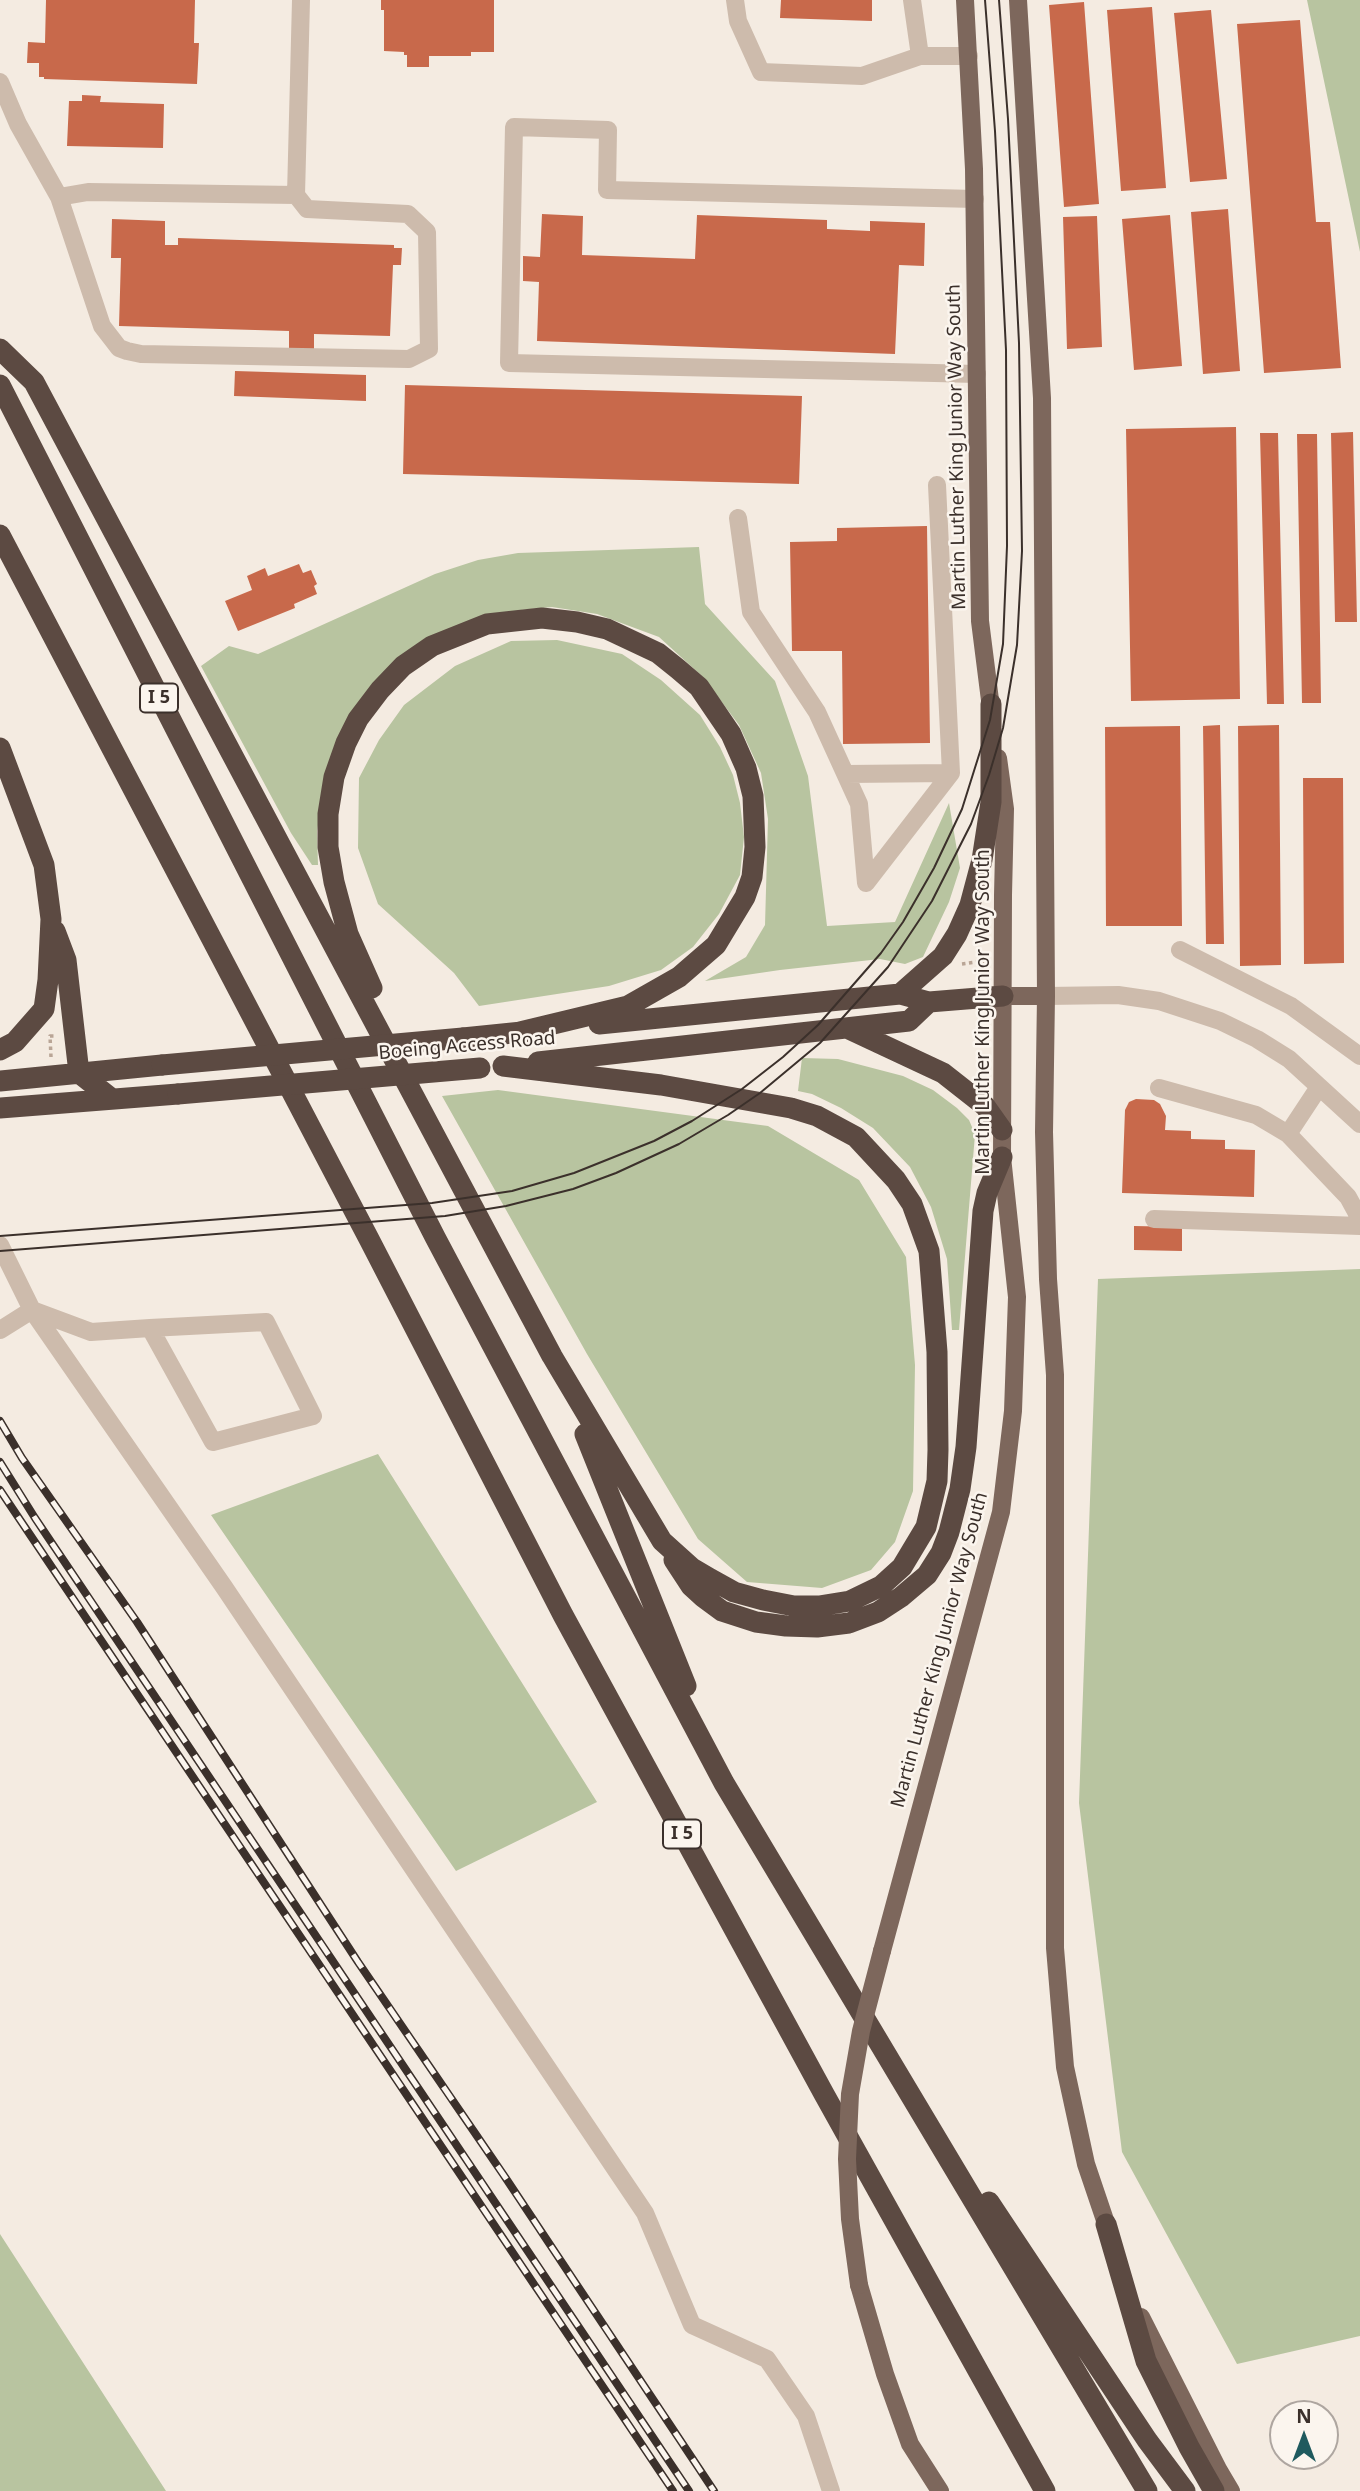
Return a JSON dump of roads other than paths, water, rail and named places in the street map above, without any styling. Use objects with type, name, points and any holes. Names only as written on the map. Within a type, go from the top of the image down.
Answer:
[{"type":"highway","points":[[0,349],[34,382],[552,1356],[691,1586],[722,1611],[755,1622],[786,1626],[817,1627],[849,1623],[878,1612],[901,1597],[926,1575],[941,1553],[960,1489],[966,1447],[984,1210],[987,1194],[1002,1157]]},
{"type":"highway","name":"I 5","points":[[0,385],[422,1214],[724,1783],[1147,2491]]},
{"type":"highway","name":"I 5","points":[[0,535],[563,1615],[817,2082],[1009,2423],[1057,2491]]},
{"type":"highway","points":[[435,1133],[348,934],[328,847],[328,814],[334,777],[358,719],[403,666],[432,646],[487,624],[542,618],[607,629],[636,641],[658,653],[699,687],[731,734],[746,768],[753,796],[755,847],[752,877],[745,897],[716,945],[679,977],[628,1006],[520,1032]]},
{"type":"highway","points":[[901,994],[943,956],[970,905],[982,860],[991,802],[990,704]]},
{"type":"highway","points":[[0,748],[44,865],[51,919],[44,1009],[15,1042],[0,1050]]},
{"type":"highway","points":[[51,919],[66,961],[79,1073],[112,1099]]},
{"type":"highway","name":"Boeing Access Road","points":[[0,1081],[901,994],[929,1002],[1003,996]]},
{"type":"highway","name":"Boeing Access Road","points":[[0,1108],[503,1066],[909,1021],[929,1002]]},
{"type":"highway","points":[[847,1028],[943,1073],[985,1105],[1002,1130]]},
{"type":"highway","points":[[503,1066],[661,1085],[791,1108],[817,1116],[856,1137],[877,1157],[897,1180],[921,1225],[929,1251],[933,1287],[938,1450],[936,1481],[926,1527],[902,1567],[881,1586],[850,1601],[819,1606],[794,1606],[733,1591],[692,1568],[662,1541]]},
{"type":"highway","points":[[552,1356],[618,1513],[724,1783]]},
{"type":"highway","points":[[835,1970],[1147,2440],[1185,2491]]},
{"type":"highway","points":[[1106,2224],[1146,2361],[1214,2491]]},
{"type":"highway","points":[[1009,2423],[1045,2491]]},
{"type":"main road","name":"Martin Luther King Junior Way South","points":[[940,2491],[910,2444],[885,2374],[859,2285],[847,2171],[850,2094],[861,2031],[1001,1512],[1013,1411],[1017,1297],[1002,1157],[1005,809],[980,621],[975,199],[965,0]]},
{"type":"main road","points":[[1018,0],[1042,398],[1046,996],[1044,1132],[1048,1279],[1055,1375],[1055,1948],[1065,2067],[1086,2164],[1144,2326],[1231,2491]]},
{"type":"main road","name":"Boeing Access Road","points":[[1003,996],[1046,996]]},
{"type":"street","points":[[0,82],[18,124],[59,197],[102,326],[119,348],[141,354],[409,359],[429,349],[427,232],[408,214],[307,209],[296,195],[301,0]]},
{"type":"street","points":[[735,0],[738,21],[761,72],[862,76],[920,57],[969,56]]},
{"type":"street","points":[[912,0],[920,57]]},
{"type":"street","points":[[975,199],[607,190],[608,130],[514,127],[509,363],[977,374]]},
{"type":"street","points":[[59,197],[88,192],[296,195]]},
{"type":"street","points":[[738,518],[751,612],[817,712],[859,804],[866,883],[951,773],[937,485]]},
{"type":"street","points":[[846,774],[951,773]]},
{"type":"street","points":[[1180,950],[1291,1006],[1360,1056]]},
{"type":"street","points":[[1046,996],[1118,995],[1159,1001],[1193,1011],[1257,1039],[1289,1059],[1360,1124]]},
{"type":"street","points":[[1288,1134],[1319,1087]]},
{"type":"street","points":[[1159,1088],[1256,1115],[1288,1134],[1348,1197],[1360,1219]]},
{"type":"street","points":[[1154,1219],[1360,1226]]},
{"type":"street","points":[[0,1245],[32,1310],[224,1587],[645,2213],[692,2325],[767,2359],[806,2416],[831,2491]]},
{"type":"street","points":[[32,1310],[91,1332],[150,1328],[266,1322],[313,1416],[213,1442],[150,1328]]},
{"type":"street","points":[[0,1330],[32,1310]]},
{"type":"tram line","points":[[0,1236],[432,1203],[512,1191],[574,1173],[654,1141],[692,1121],[742,1089],[818,1025],[881,953],[903,922],[934,868],[962,809],[990,720],[1003,644],[1007,546],[1006,350],[995,131],[985,0]]},
{"type":"tram line","points":[[0,1251],[445,1216],[506,1206],[573,1189],[679,1144],[760,1093],[820,1043],[888,967],[932,901],[971,824],[1003,728],[1017,645],[1022,551],[1019,343],[999,0]]},
{"type":"railway","points":[[0,1421],[22,1458],[137,1622],[358,1962],[714,2491]]},
{"type":"railway","points":[[0,1462],[689,2491]]},
{"type":"railway","points":[[0,1490],[673,2491]]}]
